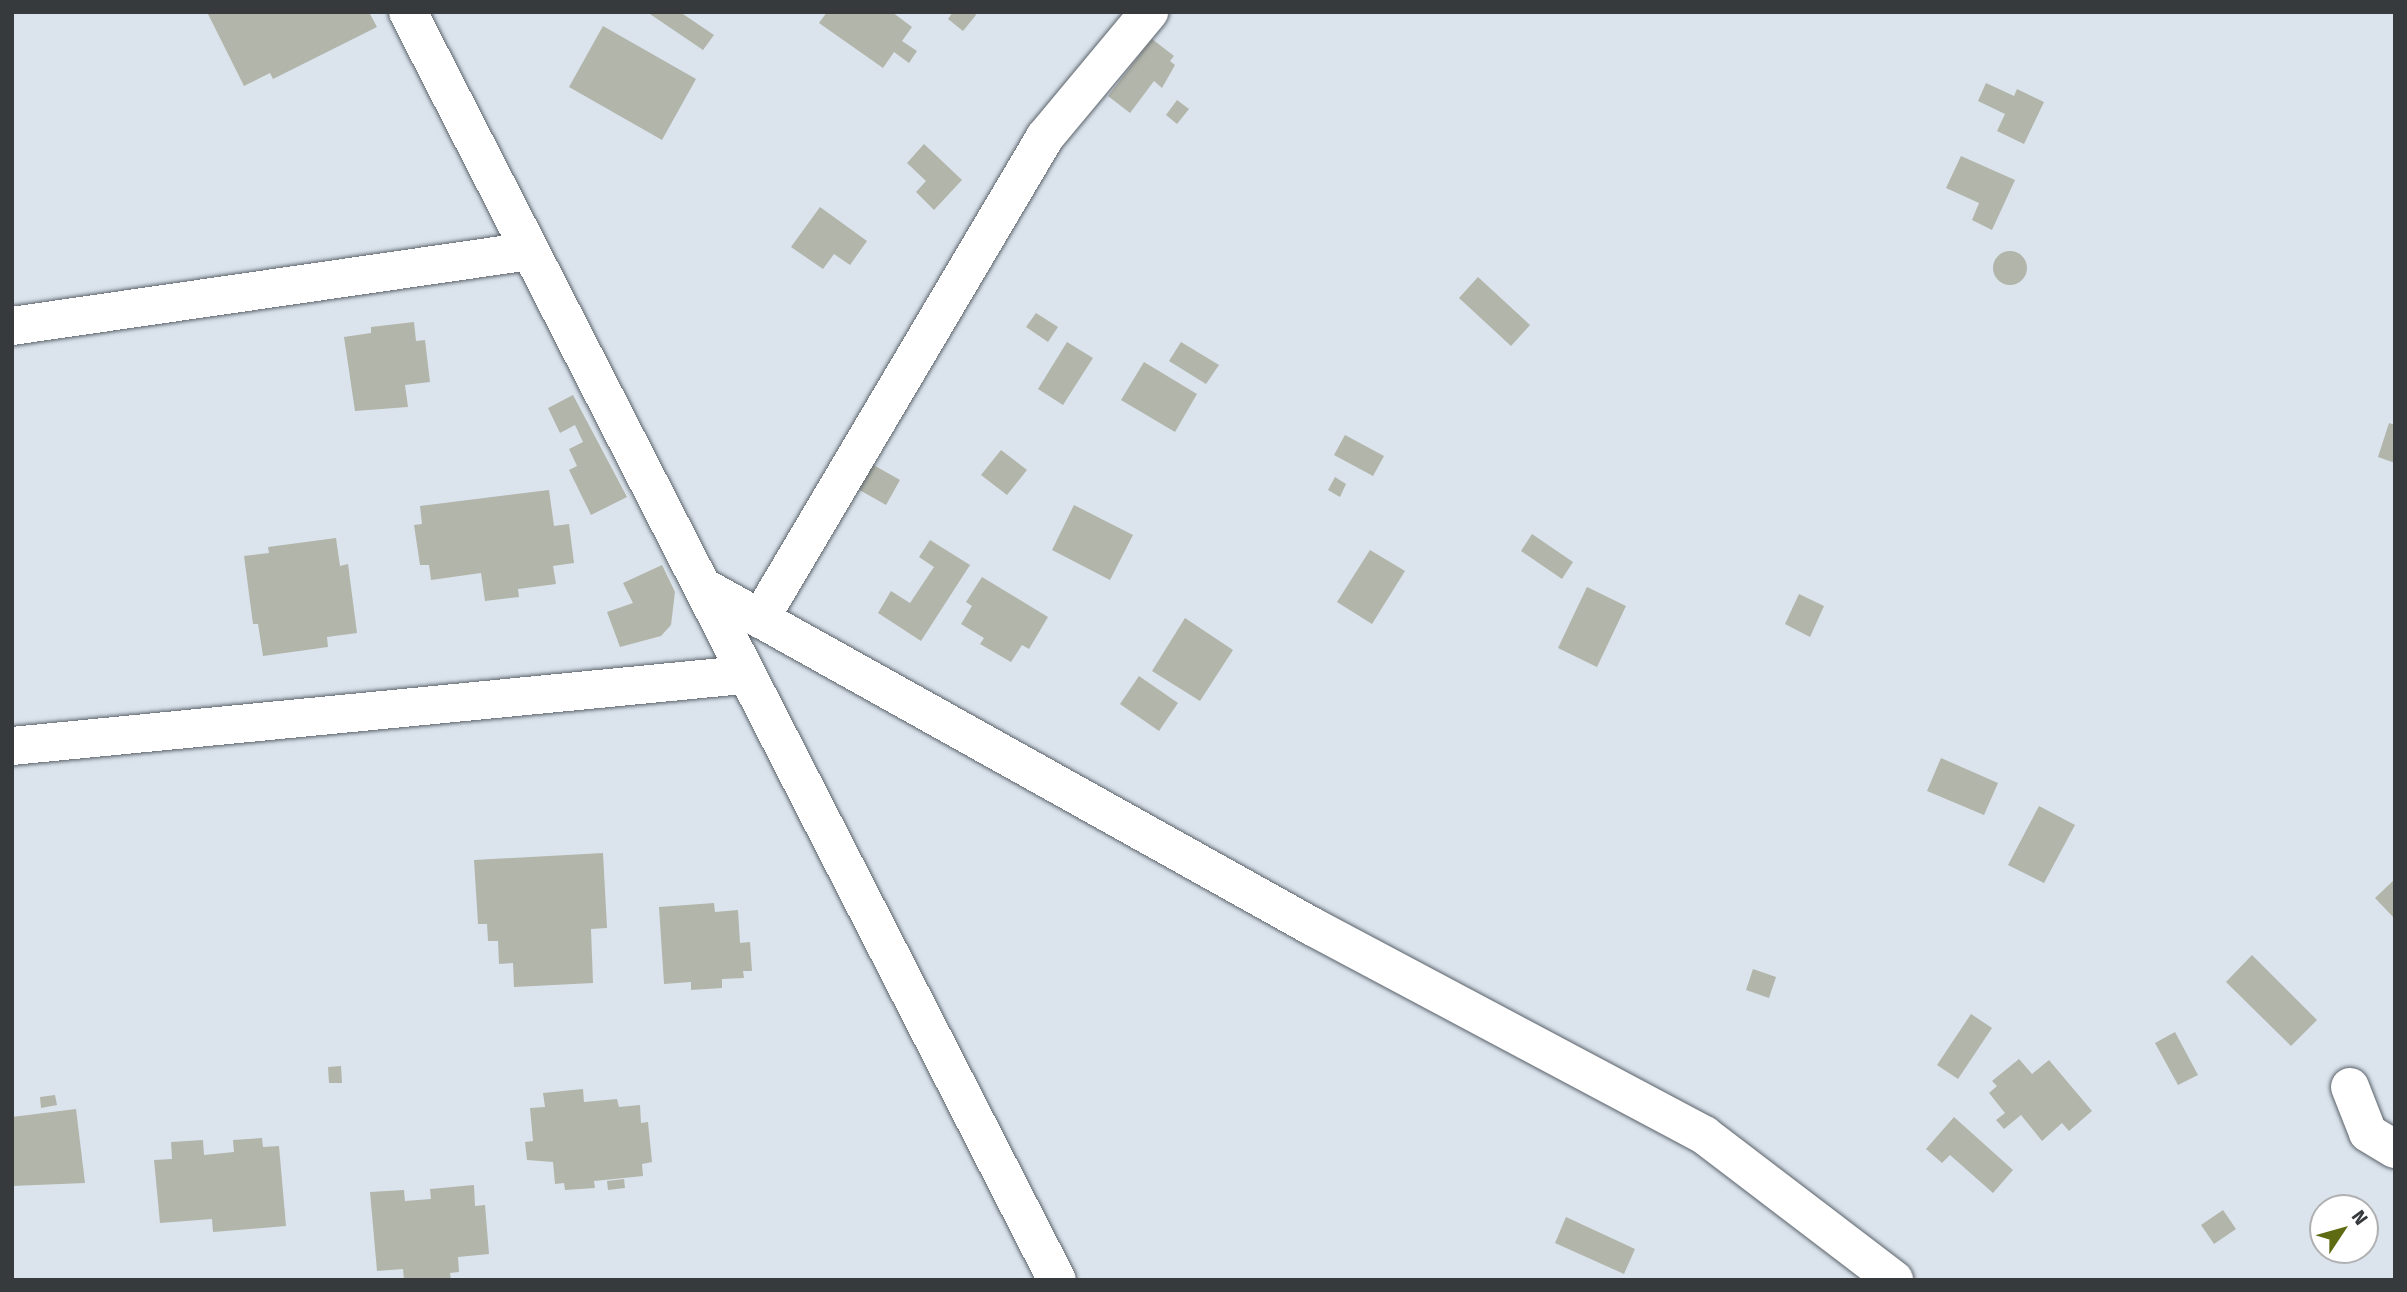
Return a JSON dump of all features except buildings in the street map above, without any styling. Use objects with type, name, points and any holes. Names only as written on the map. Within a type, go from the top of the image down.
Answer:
[{"type":"street","points":[[408,12],[707,589],[743,675],[1045,1278]]},
{"type":"street","points":[[760,619],[1045,137],[1149,12]]},
{"type":"street","points":[[12,326],[530,251]]},
{"type":"street","points":[[707,589],[1313,927],[1704,1135],[1894,1280]]},
{"type":"street","points":[[12,746],[743,675]]},
{"type":"street","points":[[2350,1087],[2368,1133],[2395,1149]]}]
